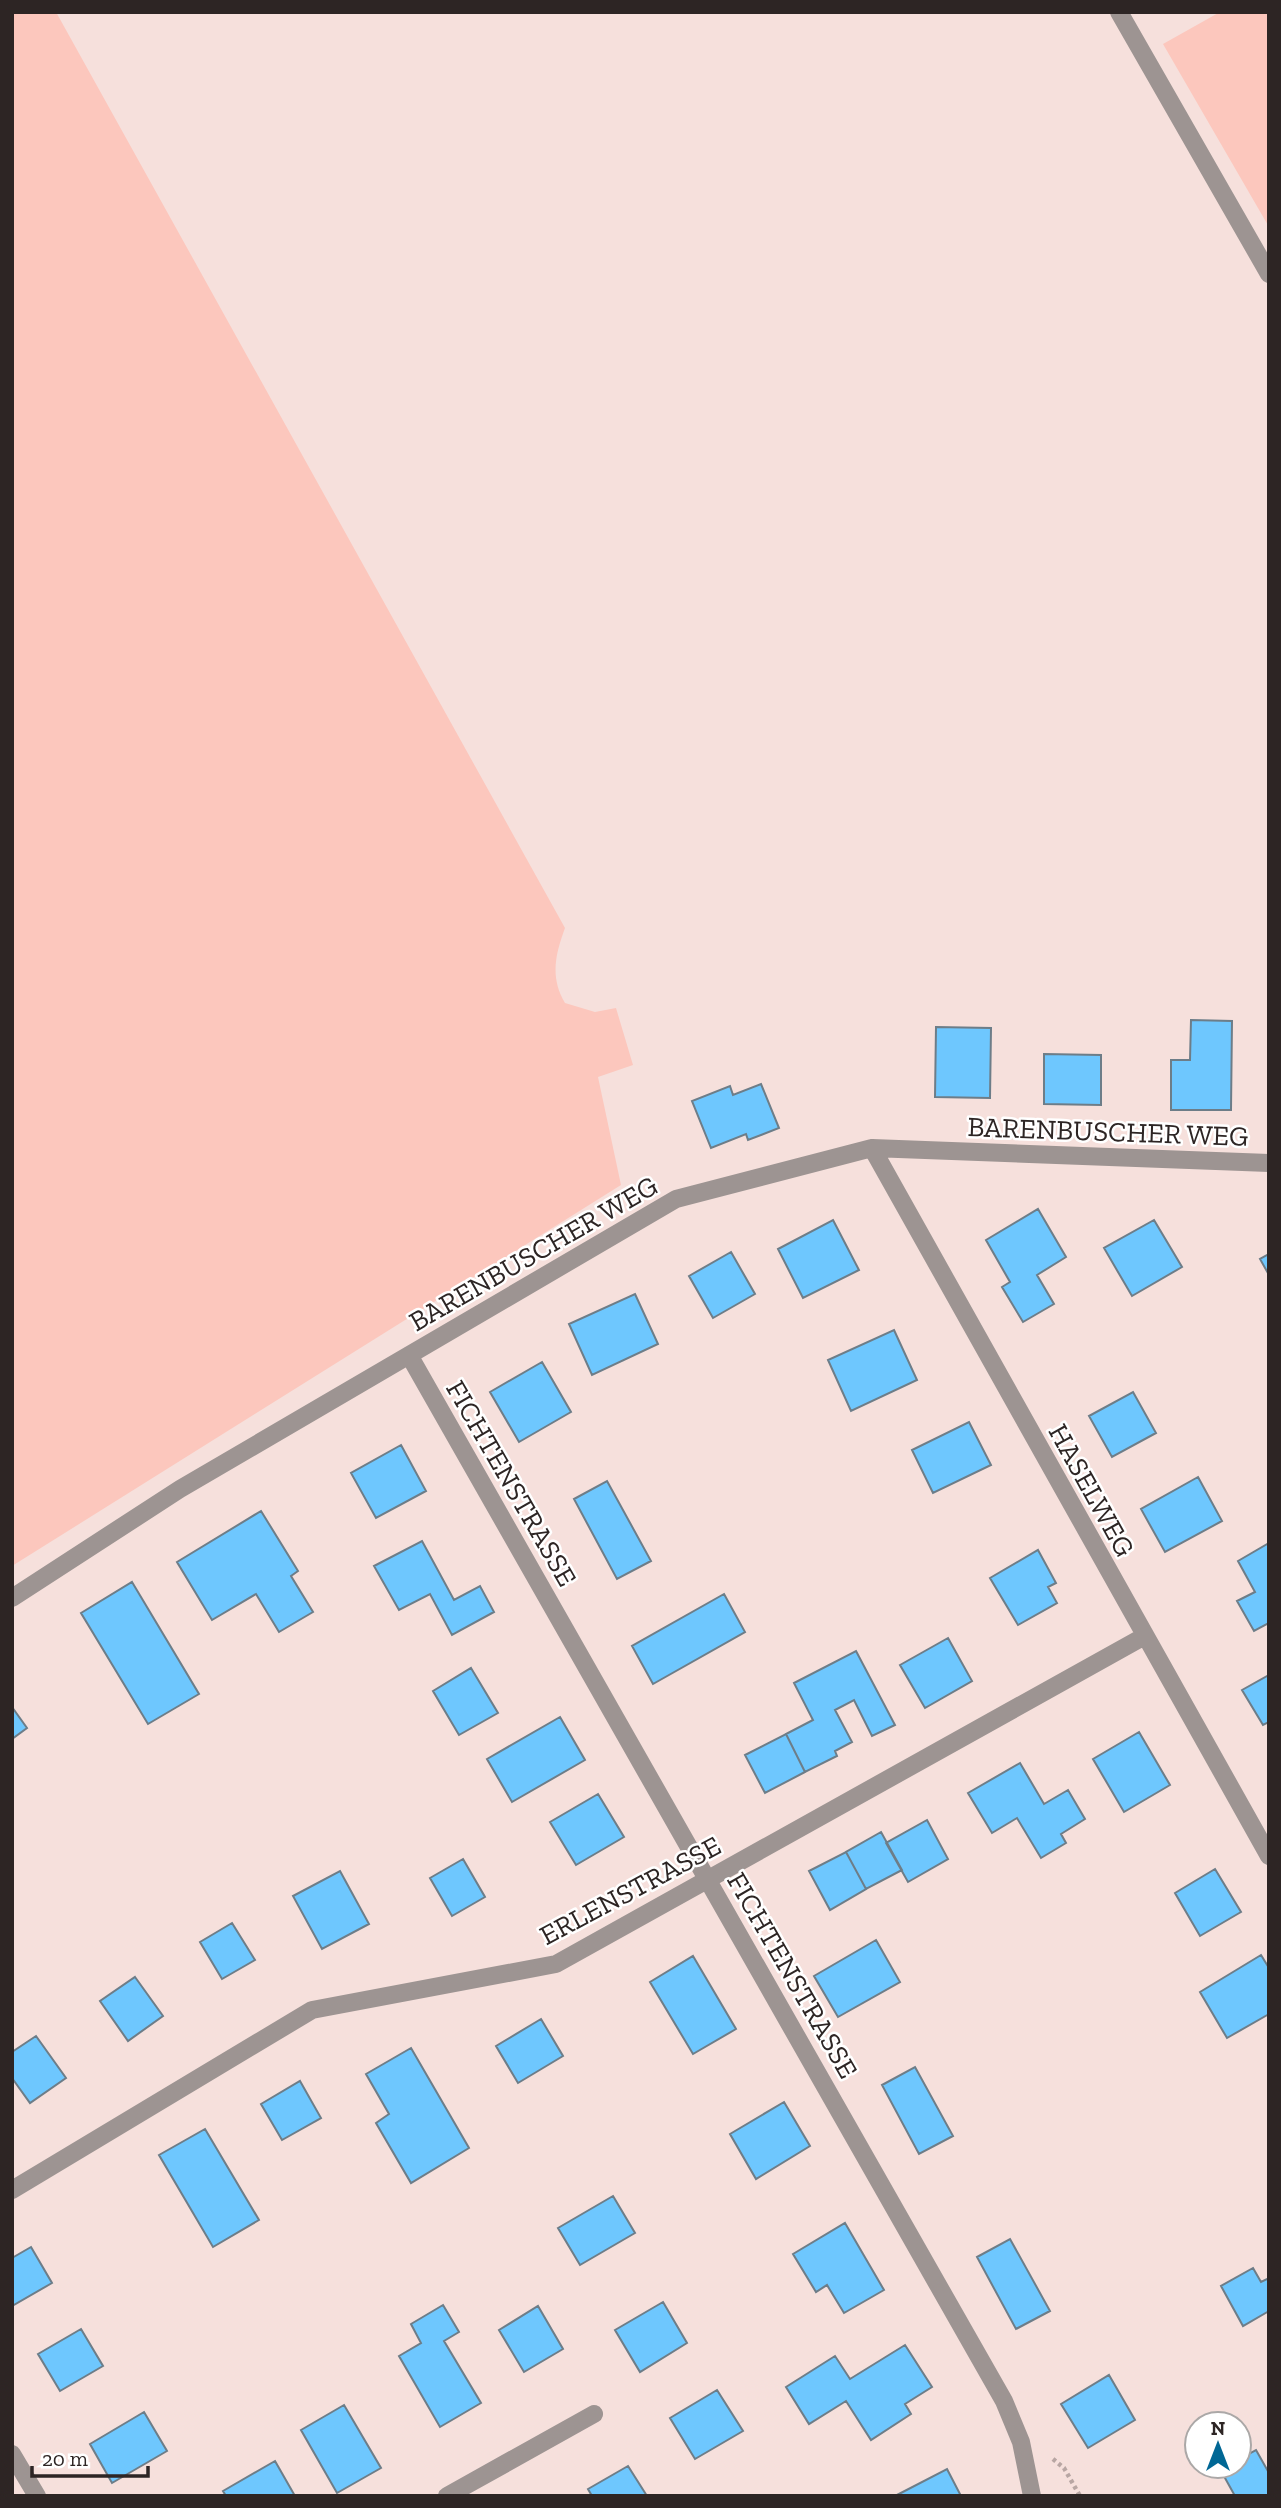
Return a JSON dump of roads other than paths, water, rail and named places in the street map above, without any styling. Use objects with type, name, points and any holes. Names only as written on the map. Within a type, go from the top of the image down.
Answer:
[{"type":"street","points":[[1119,12],[1269,274]]},
{"type":"street","name":"BARENBUSCHER WEG","points":[[12,1598],[180,1489],[676,1199],[872,1148],[1269,1163]]},
{"type":"street","name":"HASELWEG","points":[[872,1148],[1143,1637],[1269,1856]]},
{"type":"street","name":"FICHTENSTRASSE","points":[[409,1355],[1004,2401],[1021,2442],[1032,2496]]},
{"type":"street","name":"ERLENSTRASSE","points":[[12,2190],[312,2010],[556,1964],[1143,1637]]},
{"type":"street","points":[[447,2496],[594,2414]]},
{"type":"street","points":[[12,2454],[37,2496]]}]
